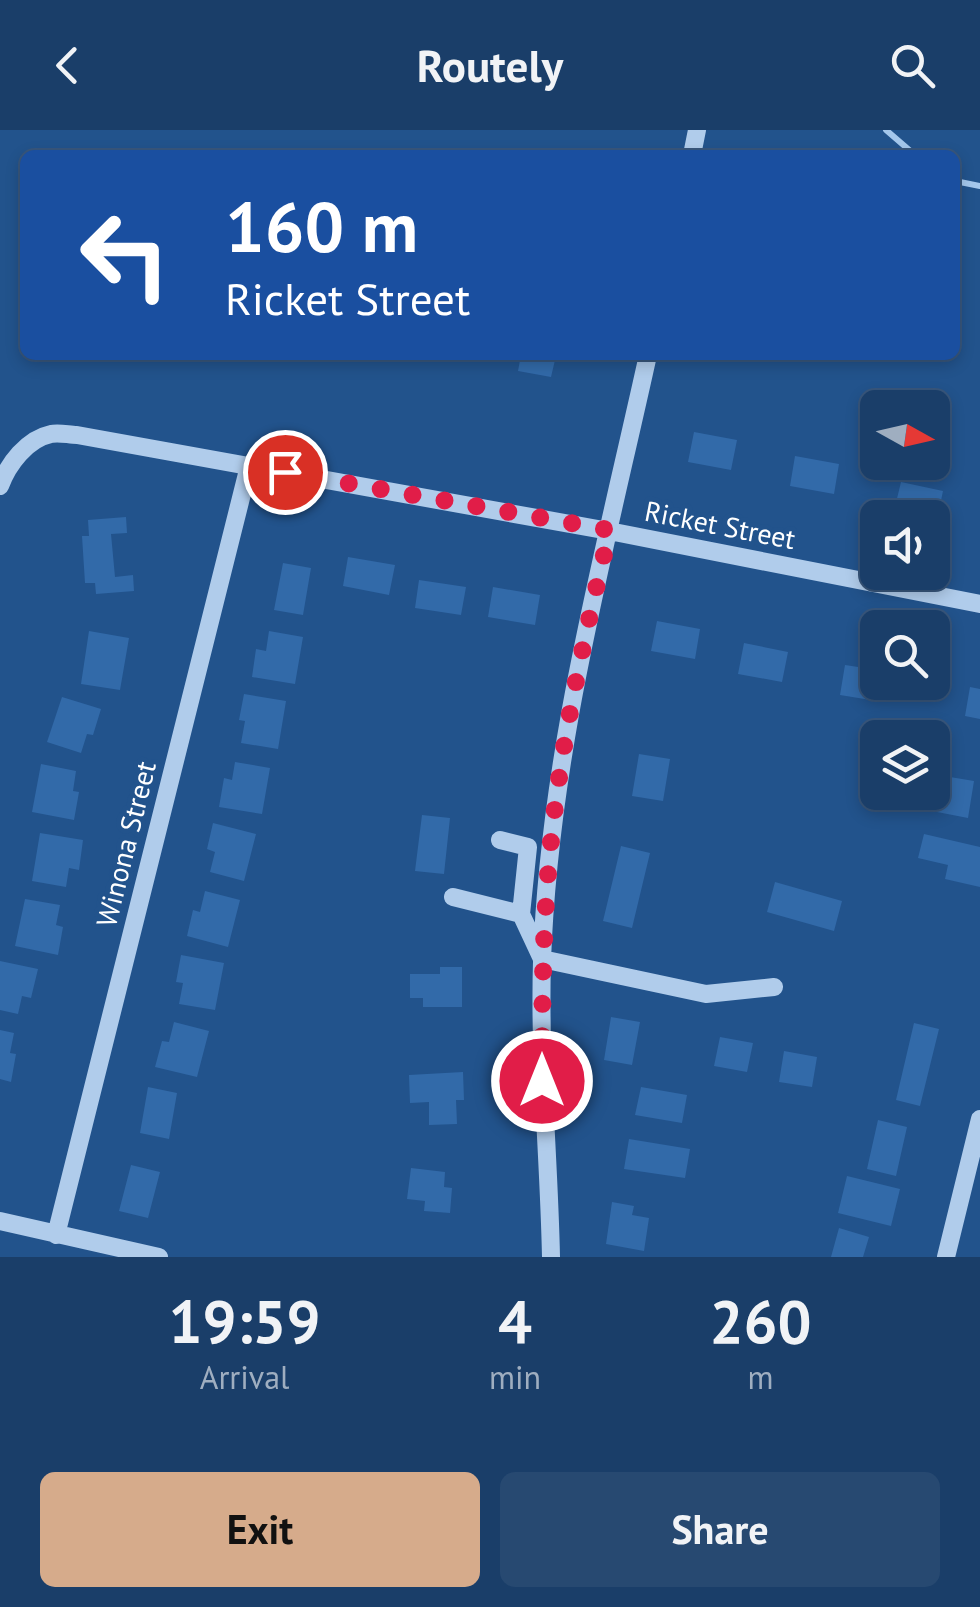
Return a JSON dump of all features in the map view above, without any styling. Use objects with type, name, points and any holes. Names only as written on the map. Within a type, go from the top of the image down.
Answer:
[{"type":"street","points":[[552,1257],[542,1081],[542,959],[554,814],[574,689],[647,360]]},
{"type":"street","name":"Ricket Street","points":[[0,486],[15,458],[34,442],[52,434],[76,435],[610,530],[980,604]]},
{"type":"street","name":"Winona Street","points":[[56,1235],[249,466]]},
{"type":"street","points":[[500,840],[528,848],[522,914],[542,959]]},
{"type":"street","points":[[453,897],[522,914]]},
{"type":"street","points":[[542,959],[706,994],[774,986]]},
{"type":"street","points":[[946,1257],[980,1119]]},
{"type":"street","points":[[0,1222],[159,1257]]},
{"type":"building","points":[[520,360],[555,360],[551,377],[518,371]]},
{"type":"building","points":[[694,432],[737,440],[731,470],[688,462]]},
{"type":"building","points":[[795,456],[839,464],[834,494],[790,486]]},
{"type":"building","points":[[901,482],[943,491],[941,500],[897,500]]},
{"type":"building","points":[[126,517],[127,533],[111,534],[115,577],[133,575],[134,591],[96,594],[95,583],[85,583],[82,536],[89,536],[88,520]]},
{"type":"building","points":[[348,557],[395,565],[389,595],[343,586]]},
{"type":"building","points":[[283,563],[311,568],[303,615],[274,610]]},
{"type":"building","points":[[419,580],[466,587],[461,615],[415,608]]},
{"type":"building","points":[[493,587],[540,595],[535,625],[488,617]]},
{"type":"building","points":[[657,621],[700,629],[695,659],[651,651]]},
{"type":"building","points":[[89,631],[129,638],[120,690],[81,684]]},
{"type":"building","points":[[269,631],[303,637],[295,684],[252,677],[256,649],[266,651]]},
{"type":"building","points":[[744,643],[788,652],[782,682],[738,674]]},
{"type":"building","points":[[845,665],[860,667],[860,698],[840,695]]},
{"type":"building","points":[[970,687],[980,689],[980,719],[965,716]]},
{"type":"building","points":[[244,694],[286,701],[278,749],[241,743],[245,721],[239,720]]},
{"type":"building","points":[[62,697],[101,709],[93,735],[87,734],[81,753],[47,742]]},
{"type":"building","points":[[639,754],[670,759],[663,801],[632,796]]},
{"type":"building","points":[[235,762],[270,768],[262,814],[219,807],[224,778],[232,780]]},
{"type":"building","points":[[41,764],[76,771],[73,791],[79,792],[74,820],[32,812]]},
{"type":"building","points":[[950,777],[974,781],[968,818],[932,811],[950,810]]},
{"type":"building","points":[[422,815],[450,818],[444,874],[415,871]]},
{"type":"building","points":[[213,823],[256,834],[244,881],[210,872],[215,852],[207,849]]},
{"type":"building","points":[[40,833],[83,840],[79,870],[69,868],[66,887],[32,881]]},
{"type":"building","points":[[924,834],[980,847],[980,887],[945,879],[948,865],[918,858]]},
{"type":"building","points":[[621,846],[650,853],[632,928],[603,921]]},
{"type":"building","points":[[775,882],[842,901],[834,931],[767,912]]},
{"type":"building","points":[[205,891],[240,900],[228,947],[187,936],[193,910],[200,912]]},
{"type":"building","points":[[25,899],[60,905],[56,925],[63,927],[58,955],[15,946]]},
{"type":"building","points":[[181,955],[224,963],[215,1010],[179,1004],[183,983],[176,982]]},
{"type":"building","points":[[0,961],[38,969],[31,998],[22,996],[18,1014],[0,1010]]},
{"type":"building","points":[[440,967],[462,967],[462,1007],[423,1007],[423,998],[410,998],[410,974],[440,974]]},
{"type":"building","points":[[611,1017],[640,1022],[632,1065],[604,1060]]},
{"type":"building","points":[[174,1022],[209,1031],[197,1077],[155,1067],[162,1041],[169,1042]]},
{"type":"building","points":[[914,1023],[939,1029],[920,1106],[896,1100]]},
{"type":"building","points":[[0,1030],[14,1033],[10,1053],[16,1054],[11,1082],[0,1079]]},
{"type":"building","points":[[720,1037],[753,1043],[747,1072],[714,1066]]},
{"type":"building","points":[[784,1051],[817,1057],[812,1087],[779,1082]]},
{"type":"building","points":[[463,1072],[464,1100],[456,1100],[457,1124],[429,1125],[429,1102],[410,1103],[409,1075]]},
{"type":"building","points":[[148,1087],[177,1093],[169,1139],[140,1133]]},
{"type":"building","points":[[641,1087],[687,1095],[682,1123],[635,1115]]},
{"type":"building","points":[[878,1120],[907,1127],[896,1176],[867,1169]]},
{"type":"building","points":[[629,1139],[690,1149],[685,1178],[624,1169]]},
{"type":"building","points":[[131,1165],[160,1172],[148,1218],[119,1211]]},
{"type":"building","points":[[411,1168],[445,1172],[444,1187],[452,1188],[450,1213],[424,1211],[425,1201],[407,1199]]},
{"type":"building","points":[[847,1176],[900,1189],[891,1226],[838,1213]]},
{"type":"building","points":[[612,1202],[634,1206],[632,1215],[649,1218],[644,1251],[606,1244]]},
{"type":"building","points":[[839,1228],[869,1237],[863,1257],[831,1257]]},
{"type":"waterway","points":[[886,130],[909,150]]},
{"type":"waterway","points":[[960,182],[980,186]]},
{"type":"route","points":[[285,472],[610,530],[576,672],[554,814],[542,959],[542,1081]]}]
